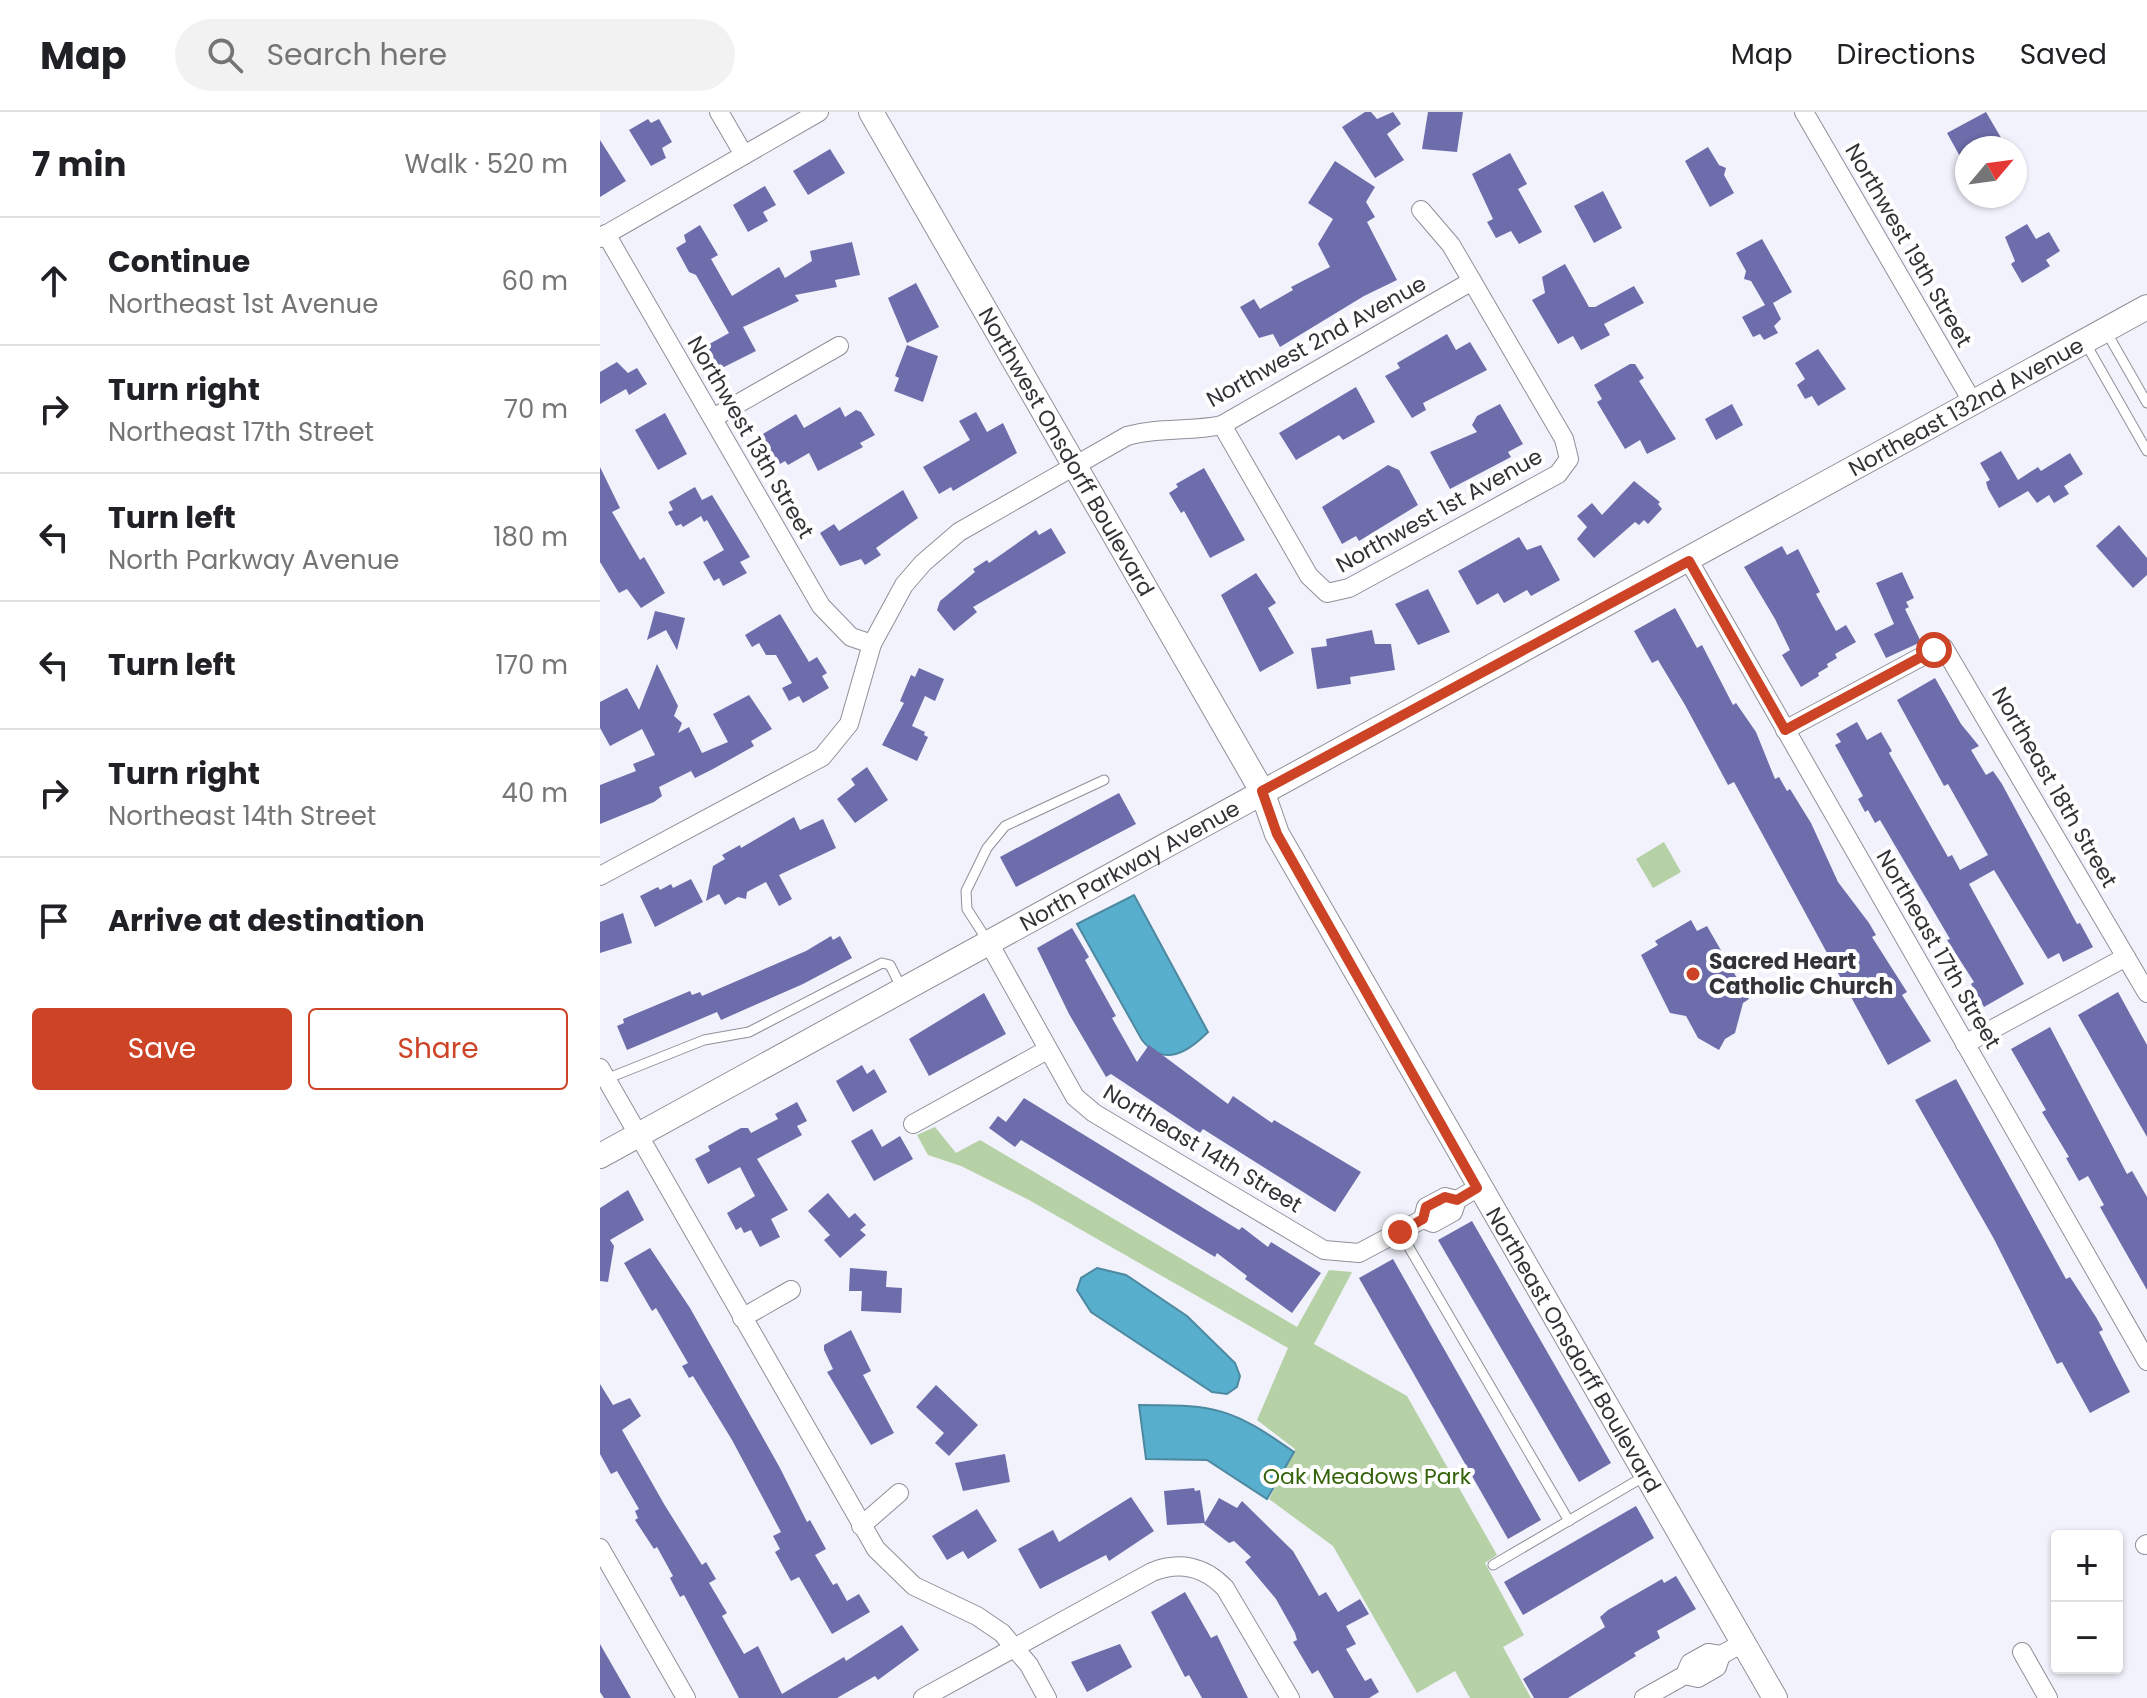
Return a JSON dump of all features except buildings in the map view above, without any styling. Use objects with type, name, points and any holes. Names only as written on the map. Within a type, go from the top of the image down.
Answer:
[{"type":"street","points":[[719,112],[744,155]]},
{"type":"street","points":[[603,236],[819,112]]},
{"type":"street","name":"Northwest Onsdorff Boulevard","points":[[871,112],[1262,791]]},
{"type":"street","name":"Northwest 19th Street","points":[[1804,112],[1972,401]]},
{"type":"street","points":[[1421,210],[1441,230],[1472,281]]},
{"type":"street","name":"Northwest 13th Street","points":[[603,236],[821,606],[851,637],[872,644]]},
{"type":"street","name":"Northwest 2nd Avenue","points":[[600,876],[822,757],[849,724],[872,644],[904,585],[959,532],[1127,436],[1149,430],[1202,429],[1222,425],[1472,281]]},
{"type":"street","name":"Northwest 1st Avenue","points":[[1222,425],[1309,576],[1327,593],[1349,588],[1558,474],[1569,459],[1564,439],[1472,281]]},
{"type":"street","name":"Northeast 132nd Avenue","points":[[1786,506],[2147,307]]},
{"type":"street","points":[[713,418],[839,346]]},
{"type":"street","name":"North Parkway Avenue","points":[[600,1156],[1786,506]]},
{"type":"street","name":"Northeast 17th Street","points":[[1689,561],[2147,1361]]},
{"type":"street","name":"Northeast 18th Street","points":[[1785,730],[1934,650],[1944,648],[2147,993]]},
{"type":"street","name":"Northeast Onsdorff Boulevard","points":[[1262,791],[1277,834],[1467,1194],[1648,1474],[1775,1698]]},
{"type":"street","name":"Northeast 14th Street","points":[[989,943],[1075,1097],[1094,1113],[1324,1250],[1359,1253],[1423,1219],[1433,1223],[1453,1212],[1467,1194]]},
{"type":"street","points":[[1965,1044],[2126,957]]},
{"type":"street","points":[[913,1124],[1047,1050]]},
{"type":"street","points":[[603,1074],[876,1549],[899,1575],[930,1595],[985,1621],[1015,1646],[1047,1698]]},
{"type":"street","points":[[742,1318],[791,1290]]},
{"type":"street","points":[[861,1526],[899,1493]]},
{"type":"street","points":[[600,1548],[686,1698]]},
{"type":"street","points":[[923,1698],[1152,1572],[1170,1566],[1191,1567],[1209,1574],[1225,1588],[1290,1698]]},
{"type":"street","points":[[1644,1698],[1685,1675],[1698,1678],[1717,1667],[1721,1655],[1743,1643]]},
{"type":"street","points":[[2022,1652],[2048,1698]]},
{"type":"lane","points":[[2095,336],[2147,403]]},
{"type":"lane","points":[[2095,336],[2147,451]]},
{"type":"lane","points":[[989,943],[967,909],[966,891],[987,848],[1005,826],[1104,780]]},
{"type":"lane","points":[[603,1074],[704,1040],[749,1032],[882,963],[890,965],[903,990]]},
{"type":"lane","points":[[1400,1232],[1569,1521]]},
{"type":"lane","points":[[1493,1565],[1648,1474]]},
{"type":"green space","points":[[1664,842],[1681,872],[1653,888],[1636,859]]},
{"type":"green space","name":"Oak Meadows Park","points":[[935,1127],[956,1153],[980,1140],[1297,1327],[1329,1270],[1352,1272],[1314,1344],[1407,1396],[1497,1555],[1485,1563],[1524,1635],[1503,1647],[1531,1698],[1470,1698],[1455,1671],[1417,1693],[1333,1546],[1269,1499],[1295,1449],[1257,1420],[1288,1348],[1029,1200],[961,1166],[928,1155],[917,1135]]},
{"type":"water","points":[[1134,895],[1208,1032],[1192,1046],[1176,1054],[1159,1053],[1142,1040],[1077,924]]},
{"type":"water","points":[[1097,1268],[1126,1275],[1187,1316],[1235,1363],[1240,1376],[1237,1387],[1227,1394],[1212,1392],[1091,1312],[1077,1290],[1081,1278]]},
{"type":"water","points":[[1139,1405],[1187,1406],[1221,1412],[1254,1426],[1294,1452],[1267,1499],[1207,1460],[1146,1459]]},
{"type":"place","name":"Sacred Heart Catholic Church","points":[[1693,974]]},
{"type":"route","points":[[1400,1232],[1423,1219],[1426,1207],[1445,1197],[1457,1200],[1477,1188],[1277,834],[1262,791],[1689,561],[1785,730],[1934,650]]}]
